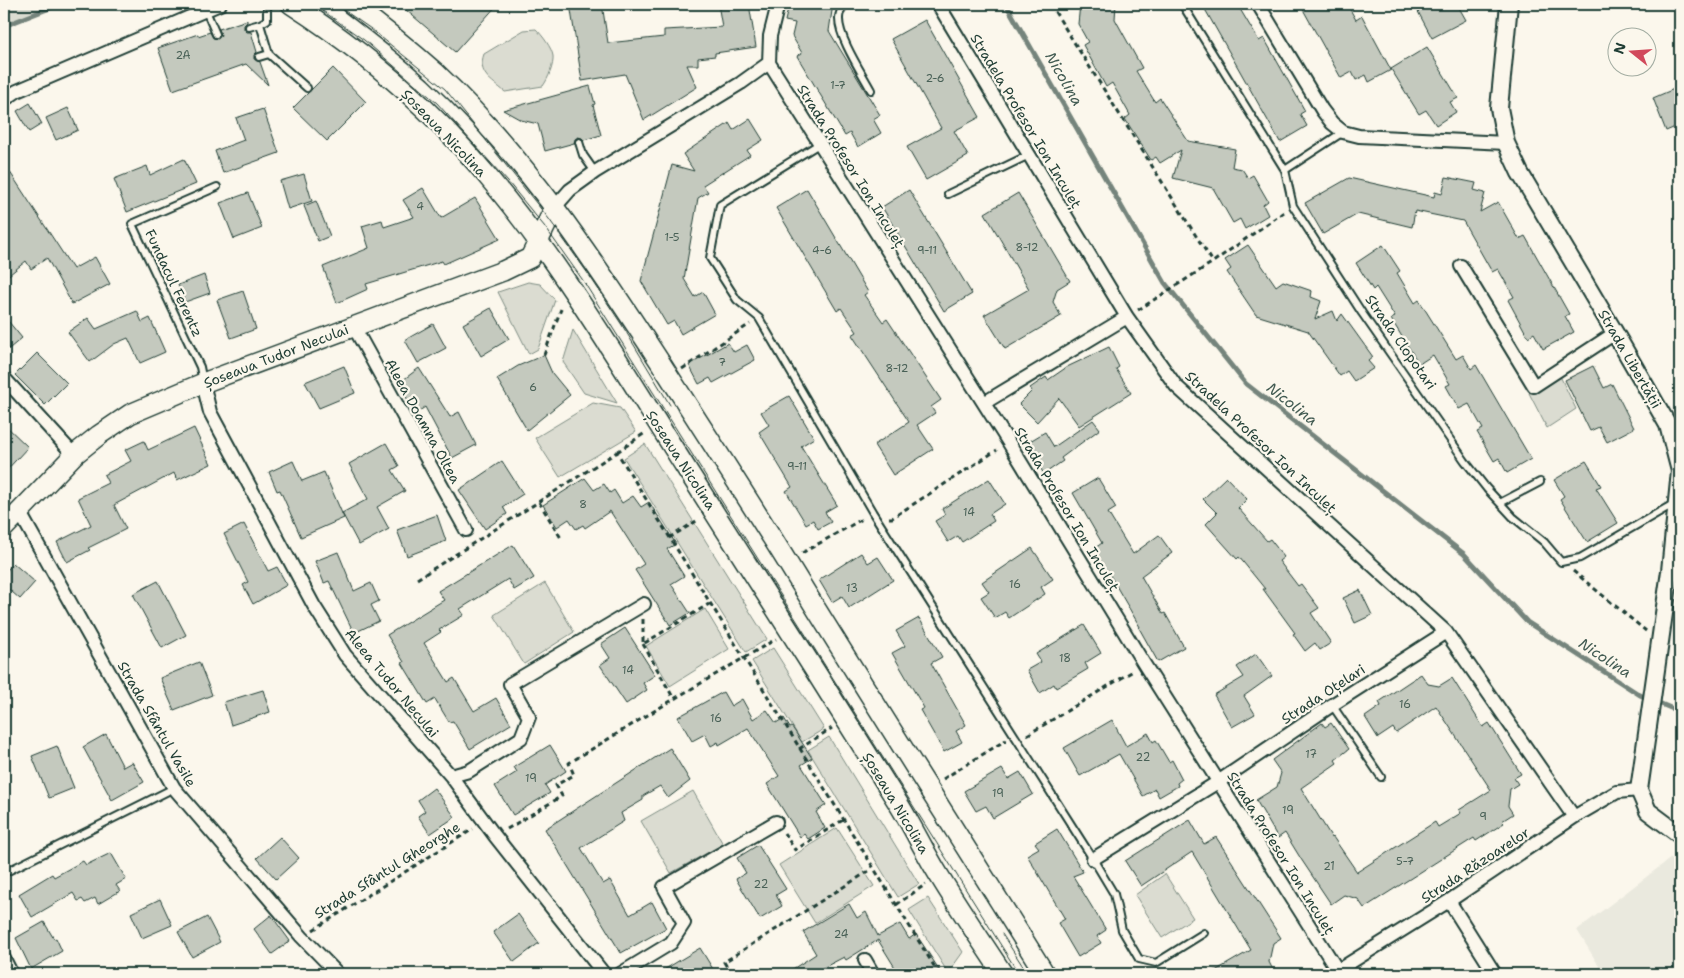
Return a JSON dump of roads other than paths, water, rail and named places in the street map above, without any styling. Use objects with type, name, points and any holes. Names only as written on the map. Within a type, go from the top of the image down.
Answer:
[{"type":"main road","name":"Șoseaua Nicolina","points":[[291,4],[342,39],[387,75],[426,111],[461,147],[538,241],[570,287],[713,510],[900,806],[939,876],[1003,974]]},
{"type":"main road","points":[[351,4],[404,45],[448,85],[505,147],[555,207],[599,268],[736,478],[1045,974]]},
{"type":"main road","name":"Șoseaua Tudor Neculai","points":[[4,528],[74,455],[130,414],[203,383],[503,271],[530,258],[555,207]]},
{"type":"street","points":[[4,100],[17,91],[220,4]]},
{"type":"street","points":[[555,207],[570,190],[595,172],[741,83],[769,63],[770,36],[778,4]]},
{"type":"street","name":"Stradela Profesor Ion Inculeț","points":[[938,4],[1127,317],[1176,386],[1446,632],[1574,817]]},
{"type":"street","points":[[1258,4],[1322,110],[1332,123],[1343,132],[1359,136],[1385,138],[1506,143]]},
{"type":"street","name":"Strada Libertății","points":[[1509,4],[1499,108],[1506,143],[1520,173],[1616,333],[1668,425],[1680,471],[1670,571],[1638,790]]},
{"type":"street","name":"Strada Profesor Ion Inculeț","points":[[769,63],[1009,443],[1335,973]]},
{"type":"street","points":[[1461,266],[1534,386],[1616,333]]},
{"type":"street","points":[[984,403],[1127,317]]},
{"type":"street","name":"Aleea Doamna Oltea","points":[[354,327],[466,530]]},
{"type":"street","points":[[4,378],[74,455]]},
{"type":"street","name":"Aleea Tudor Neculai","points":[[203,383],[210,412],[314,606],[345,655],[451,776],[494,836],[604,974]]},
{"type":"street","name":"Strada Sfântul Vasile","points":[[19,511],[174,788],[302,937],[338,974]]},
{"type":"street","points":[[451,776],[469,772],[521,738],[529,717],[510,684],[644,604]]},
{"type":"street","name":"Strada Oțelari","points":[[1093,859],[1218,782],[1332,705],[1446,632]]},
{"type":"street","points":[[1638,790],[1648,811],[1680,835]]},
{"type":"street","name":"Strada Răzoarelor","points":[[1335,973],[1449,901],[1574,817],[1617,792],[1638,790]]},
{"type":"street","points":[[620,974],[671,943],[684,923],[664,887],[776,822]]},
{"type":"street","points":[[1449,901],[1495,974]]},
{"type":"street","points":[[865,960],[874,974]]},
{"type":"lane","points":[[249,28],[267,20],[270,4]]},
{"type":"lane","points":[[845,4],[839,18],[840,32],[871,90]]},
{"type":"lane","name":"Strada Clopotari","points":[[1182,4],[1285,170],[1293,206],[1362,313],[1465,461],[1513,517],[1544,542],[1561,562],[1580,558],[1678,502]]},
{"type":"lane","points":[[206,11],[216,34]]},
{"type":"lane","points":[[260,24],[269,54],[307,88]]},
{"type":"lane","points":[[259,58],[269,54]]},
{"type":"lane","points":[[1285,170],[1343,132]]},
{"type":"lane","points":[[579,142],[583,155],[595,172]]},
{"type":"lane","points":[[819,144],[720,205],[710,258],[737,300],[759,318],[872,513],[1093,859],[1114,894],[1122,930],[1139,959],[1156,963],[1204,933]]},
{"type":"lane","points":[[948,194],[1029,155]]},
{"type":"lane","name":"Fundacul Ferentz","points":[[203,383],[200,367],[132,224],[217,187]]},
{"type":"lane","points":[[1500,503],[1540,482]]},
{"type":"lane","points":[[1332,705],[1381,777]]},
{"type":"lane","points":[[4,873],[174,788]]},
{"type":"lane","points":[[4,952],[13,970]]},
{"type":"waterway","name":"Nicolina","points":[[4,26],[60,4]]},
{"type":"waterway","name":"Nicolina","points":[[1006,4],[1165,283],[1246,384],[1464,554],[1527,622],[1640,695],[1680,712]]},
{"type":"tram line","points":[[313,4],[364,40],[437,103],[508,182],[545,227],[582,279],[1019,974]]},
{"type":"tram line","points":[[335,4],[371,29],[445,89],[549,219],[589,275],[622,325],[670,405]]},
{"type":"tram line","points":[[1002,934],[1028,974]]}]
